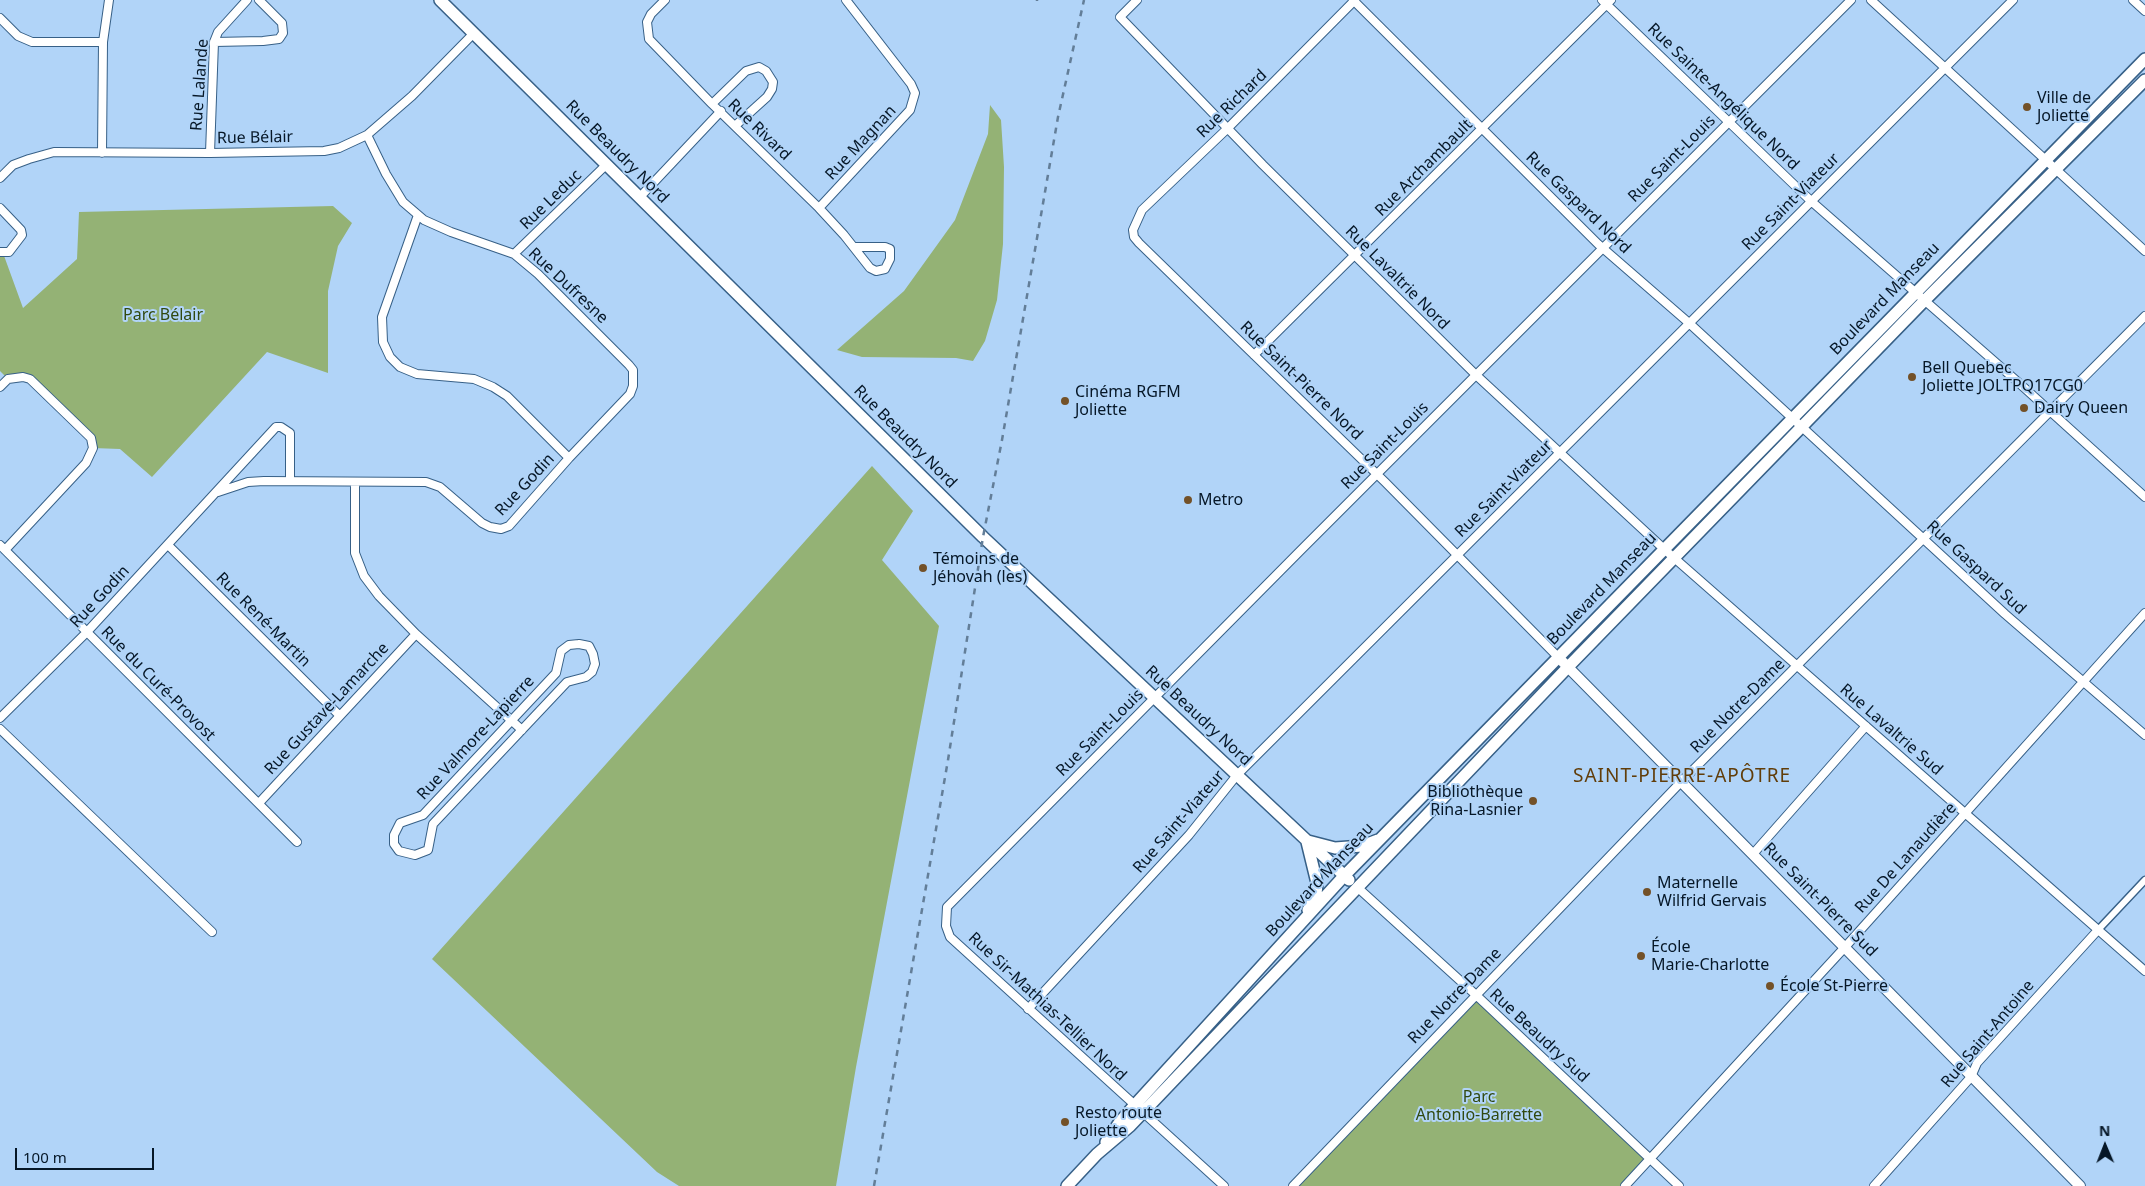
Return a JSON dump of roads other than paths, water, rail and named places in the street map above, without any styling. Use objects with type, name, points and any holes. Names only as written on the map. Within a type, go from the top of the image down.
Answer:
[{"type":"main road","name":"Rue Beaudry Nord","points":[[440,0],[983,537],[1357,887]]},
{"type":"main road","name":"Boulevard Manseau","points":[[1138,1109],[1344,876],[2145,59]]},
{"type":"main road","name":"Boulevard Manseau","points":[[1068,1186],[1098,1154],[1119,1123],[1138,1109],[1357,887],[1568,666],[1924,301],[2145,80]]},
{"type":"main road","points":[[1302,923],[1316,895],[1317,883],[1306,840],[1335,848],[1344,848],[1362,846],[1382,838]]},
{"type":"street","points":[[102,153],[103,42],[109,0]]},
{"type":"street","name":"Rue Lalande","points":[[210,153],[214,42],[218,32],[247,0]]},
{"type":"street","points":[[214,42],[279,39],[283,33],[282,24],[259,0]]},
{"type":"street","name":"Rue Rivard","points":[[665,0],[650,14],[647,22],[649,39],[712,104],[736,125],[819,208],[870,268],[876,271],[885,269],[890,259],[890,249],[886,247],[854,247]]},
{"type":"street","name":"Rue Magnan","points":[[819,208],[910,110],[914,94],[911,84],[846,0]]},
{"type":"street","name":"Rue Lavaltrie Nord","points":[[1137,0],[1120,17],[1355,256],[1476,375],[1664,549]]},
{"type":"street","name":"Rue Richard","points":[[1133,230],[1142,210],[1228,128],[1354,0]]},
{"type":"street","name":"Rue Gaspard Nord","points":[[1354,0],[1602,248],[1689,323],[1792,418]]},
{"type":"street","name":"Rue Saint-Louis","points":[[945,915],[947,907],[958,894],[1851,0]]},
{"type":"street","points":[[1871,0],[2145,252]]},
{"type":"street","name":"Rue Saint-Viateur","points":[[1028,1008],[1189,835],[1237,775],[2013,0]]},
{"type":"street","points":[[2133,0],[2145,11]]},
{"type":"street","name":"Rue Sainte-Angélique Nord","points":[[1607,2],[1811,201],[2050,411],[2145,498]]},
{"type":"street","name":"Rue Archambault","points":[[1254,355],[1483,129],[1607,2]]},
{"type":"street","points":[[0,18],[18,36],[32,42],[103,42]]},
{"type":"street","name":"Rue Bélair","points":[[0,178],[13,165],[54,152],[210,153],[324,151],[339,148],[367,135],[412,96],[474,34]]},
{"type":"street","points":[[712,104],[746,71],[759,67],[766,71],[773,82],[769,93],[736,125]]},
{"type":"street","points":[[639,198],[721,112]]},
{"type":"street","name":"Rue Dufresne","points":[[367,135],[386,174],[403,202],[424,220],[450,232],[484,242],[514,254],[538,274],[630,365],[633,377]]},
{"type":"street","name":"Rue Leduc","points":[[514,254],[606,165]]},
{"type":"street","points":[[0,208],[21,230],[22,235],[9,252],[0,252]]},
{"type":"street","points":[[418,215],[382,317],[382,342],[390,357],[400,367],[417,374],[474,380],[493,387],[507,396],[569,458]]},
{"type":"street","name":"Rue Saint-Pierre Nord","points":[[1133,230],[1139,243],[1377,474],[1558,656]]},
{"type":"street","name":"Rue Notre-Dame","points":[[1293,1186],[1682,782],[2145,316]]},
{"type":"street","points":[[0,387],[8,379],[23,377],[30,379],[91,438],[93,448],[86,463],[2,547]]},
{"type":"street","name":"Rue Godin","points":[[218,492],[248,482],[290,480],[426,482],[436,484],[482,523],[501,529],[509,526],[569,458],[630,394],[634,386],[633,377]]},
{"type":"street","name":"Rue Gaspard Sud","points":[[1792,418],[2005,614],[2145,735]]},
{"type":"street","name":"Rue Godin","points":[[1,715],[86,632],[218,492],[276,427],[281,427],[290,434],[290,480]]},
{"type":"street","points":[[355,482],[356,553],[364,576],[379,596],[416,634],[522,730]]},
{"type":"street","name":"Rue René-Martin","points":[[168,545],[339,715]]},
{"type":"street","name":"Rue du Curé-Provost","points":[[2,547],[297,842]]},
{"type":"street","name":"Rue Lavaltrie Sud","points":[[1664,549],[2145,971]]},
{"type":"street","name":"Rue De Lanaudière","points":[[1624,1186],[1846,946],[2145,613]]},
{"type":"street","name":"Rue Gustave-Lamarche","points":[[259,803],[416,634]]},
{"type":"street","name":"Rue Valmore-Lapierre","points":[[569,645],[589,646],[595,664],[592,672],[586,677],[567,682],[522,730],[433,824],[428,850],[414,855],[399,851],[394,844],[394,834],[400,823],[423,815],[556,673],[561,651],[569,645]]},
{"type":"street","name":"Rue Saint-Pierre Sud","points":[[1558,656],[1846,946],[1971,1077],[2080,1186]]},
{"type":"street","points":[[1754,854],[1866,726]]},
{"type":"street","points":[[0,729],[212,932]]},
{"type":"street","name":"Rue Saint-Antoine","points":[[1874,1186],[1971,1077],[1977,1063],[2145,880]]},
{"type":"street","name":"Rue Beaudry Sud","points":[[1357,887],[1476,995],[1679,1186]]},
{"type":"street","name":"Rue Sir-Mathias-Tellier Nord","points":[[945,915],[950,937],[1224,1186]]},
{"type":"railway","points":[[874,1186],[948,760],[983,537],[1002,440],[1058,117],[1084,0]]},
{"type":"place","name":"Ville de Joliette","points":[[2027,107]]},
{"type":"place","name":"Bell Quebec Joliette JOLTPQ17CG0","points":[[1912,377]]},
{"type":"place","name":"Cinéma RGFM Joliette","points":[[1065,401]]},
{"type":"place","name":"Dairy Queen","points":[[2024,408]]},
{"type":"place","name":"Metro","points":[[1188,500]]},
{"type":"place","name":"Témoins de Jéhovah (les)","points":[[923,568]]},
{"type":"place","name":"Bibliothèque Rina-Lasnier","points":[[1533,801]]},
{"type":"place","name":"Maternelle Wilfrid Gervais","points":[[1647,892]]},
{"type":"place","name":"École Marie-Charlotte","points":[[1641,956]]},
{"type":"place","name":"École St-Pierre","points":[[1770,986]]},
{"type":"place","name":"Resto route Joliette","points":[[1065,1122]]},
{"type":"district","name":"SAINT-PIERRE-APÔTRE","points":[[1682,777]]},
{"type":"park label","name":"Parc Bélair","points":[[163,315]]},
{"type":"park label","name":"Parc Antonio-Barrette","points":[[1479,1106]]}]
